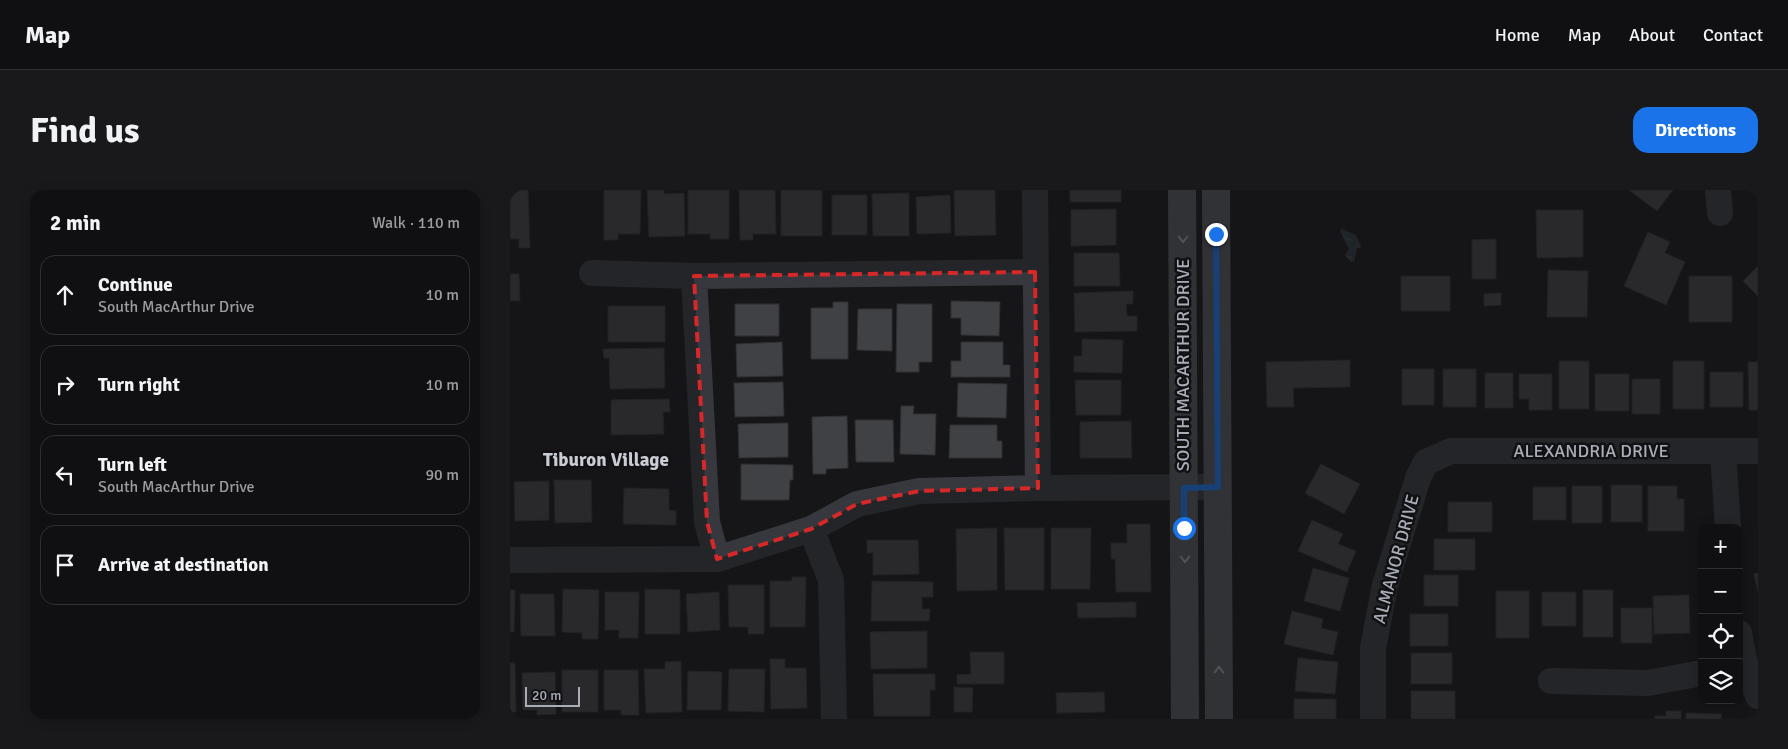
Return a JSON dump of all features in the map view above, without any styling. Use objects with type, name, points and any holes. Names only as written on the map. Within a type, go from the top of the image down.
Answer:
[{"type":"main road","name":"SOUTH MACARTHUR DRIVE","points":[[1182,190],[1185,719]]},
{"type":"main road","name":"SOUTH MACARTHUR DRIVE","points":[[1216,190],[1219,719]]},
{"type":"street","points":[[1035,190],[1038,488]]},
{"type":"street","points":[[592,273],[694,276],[1035,272]]},
{"type":"street","points":[[694,276],[707,522],[717,558]]},
{"type":"street","name":"ALEXANDRIA DRIVE","points":[[1426,462],[1450,451],[1758,452]]},
{"type":"street","points":[[1723,451],[1728,524]]},
{"type":"street","name":"ALMANOR DRIVE","points":[[1373,719],[1373,648],[1385,585],[1418,478],[1426,462]]},
{"type":"street","points":[[510,560],[717,558],[812,529],[857,504],[919,491],[1218,487]]},
{"type":"street","points":[[812,529],[832,580],[834,719]]},
{"type":"street","points":[[1743,663],[1758,696]]},
{"type":"street","points":[[1550,681],[1648,683],[1698,675]]},
{"type":"highlighted area","points":[[1035,272],[1038,488],[919,491],[857,504],[811,529],[717,559],[707,522],[694,276]]},
{"type":"water","points":[[1342,229],[1356,235],[1361,247],[1357,248],[1354,262],[1351,262],[1345,255],[1349,249],[1340,231]]},
{"type":"building","points":[[510,190],[528,190],[530,248],[519,248],[519,239],[510,239]]},
{"type":"building","points":[[604,190],[641,190],[640,234],[618,234],[618,240],[604,240]]},
{"type":"building","points":[[647,190],[664,190],[664,194],[684,193],[685,236],[649,237]]},
{"type":"building","points":[[688,190],[729,190],[729,239],[710,239],[710,234],[688,234]]},
{"type":"building","points":[[739,190],[775,190],[776,234],[753,234],[753,240],[740,240]]},
{"type":"building","points":[[781,190],[822,190],[822,236],[781,236]]},
{"type":"building","points":[[954,190],[995,190],[996,235],[955,236]]},
{"type":"building","points":[[1070,190],[1121,190],[1121,202],[1070,202]]},
{"type":"building","points":[[1629,190],[1673,190],[1657,211]]},
{"type":"building","points":[[909,193],[909,236],[873,236],[872,194]]},
{"type":"building","points":[[832,195],[867,195],[867,235],[832,235]]},
{"type":"building","points":[[950,195],[951,233],[917,234],[916,197]]},
{"type":"building","points":[[1116,209],[1116,245],[1071,246],[1071,210]]},
{"type":"building","points":[[1536,210],[1583,210],[1583,257],[1537,258]]},
{"type":"building","points":[[1648,232],[1670,242],[1665,253],[1685,262],[1666,305],[1624,286]]},
{"type":"building","points":[[1496,239],[1496,279],[1472,279],[1472,240]]},
{"type":"building","points":[[1074,253],[1119,253],[1120,286],[1074,286]]},
{"type":"building","points":[[1758,266],[1758,296],[1743,281]]},
{"type":"building","points":[[1548,270],[1588,271],[1587,317],[1547,317]]},
{"type":"building","points":[[510,274],[519,274],[520,301],[510,301]]},
{"type":"building","points":[[1401,276],[1450,276],[1450,311],[1401,311]]},
{"type":"building","points":[[1689,276],[1732,276],[1732,322],[1689,322]]},
{"type":"building","points":[[1133,291],[1133,304],[1126,304],[1127,316],[1137,316],[1137,331],[1075,332],[1074,293]]},
{"type":"building","points":[[1501,293],[1501,305],[1484,306],[1484,294]]},
{"type":"building","points":[[951,301],[1000,302],[999,336],[961,335],[961,318],[951,318]]},
{"type":"building","points":[[833,302],[848,302],[848,359],[811,359],[811,308],[833,308]]},
{"type":"building","points":[[735,304],[779,304],[779,336],[735,336]]},
{"type":"building","points":[[897,304],[932,304],[932,362],[919,362],[919,372],[896,372]]},
{"type":"building","points":[[608,306],[665,306],[665,342],[608,342]]},
{"type":"building","points":[[858,309],[892,309],[892,351],[857,350]]},
{"type":"building","points":[[1082,339],[1123,340],[1122,373],[1074,372],[1074,356],[1082,356]]},
{"type":"building","points":[[782,342],[783,376],[737,377],[736,344]]},
{"type":"building","points":[[961,342],[1003,342],[1003,365],[1010,365],[1010,377],[951,377],[951,361],[961,361]]},
{"type":"building","points":[[664,348],[665,388],[610,389],[609,358],[604,358],[603,349]]},
{"type":"building","points":[[1350,360],[1350,387],[1293,388],[1294,407],[1267,407],[1266,362]]},
{"type":"building","points":[[1559,361],[1589,361],[1589,409],[1559,409]]},
{"type":"building","points":[[1673,361],[1704,361],[1704,409],[1673,409]]},
{"type":"building","points":[[1748,362],[1758,362],[1758,410],[1749,410]]},
{"type":"building","points":[[1402,369],[1434,369],[1434,405],[1402,405]]},
{"type":"building","points":[[1443,369],[1476,369],[1476,407],[1443,407]]},
{"type":"building","points":[[1710,372],[1743,372],[1743,407],[1710,407]]},
{"type":"building","points":[[1485,373],[1513,373],[1513,408],[1485,408]]},
{"type":"building","points":[[1519,374],[1552,374],[1552,410],[1529,410],[1529,399],[1519,399]]},
{"type":"building","points":[[1595,374],[1629,374],[1629,411],[1595,411]]},
{"type":"building","points":[[1632,379],[1660,379],[1660,414],[1632,414]]},
{"type":"building","points":[[1075,380],[1121,380],[1121,415],[1076,415]]},
{"type":"building","points":[[783,382],[784,416],[735,417],[734,383]]},
{"type":"building","points":[[958,383],[1007,384],[1006,418],[957,417]]},
{"type":"building","points":[[669,399],[670,412],[663,412],[664,434],[611,435],[611,400]]},
{"type":"building","points":[[901,406],[914,406],[913,414],[936,414],[935,455],[900,454]]},
{"type":"building","points":[[847,416],[848,468],[826,469],[826,474],[813,474],[812,417]]},
{"type":"building","points":[[855,420],[893,420],[894,462],[856,462]]},
{"type":"building","points":[[1131,421],[1132,458],[1080,458],[1080,422]]},
{"type":"building","points":[[788,423],[788,457],[739,458],[738,424]]},
{"type":"building","points":[[950,425],[997,425],[997,441],[1002,441],[1002,458],[949,458]]},
{"type":"building","points":[[741,464],[793,465],[793,480],[790,480],[789,500],[741,500]]},
{"type":"building","points":[[1321,464],[1360,484],[1344,514],[1305,493]]},
{"type":"building","points":[[554,480],[591,480],[592,522],[555,523]]},
{"type":"building","points":[[549,481],[549,520],[515,521],[514,482]]},
{"type":"building","points":[[1611,485],[1642,485],[1642,522],[1611,522]]},
{"type":"building","points":[[1572,486],[1602,486],[1602,523],[1572,523]]},
{"type":"building","points":[[1648,486],[1677,486],[1677,499],[1684,499],[1684,531],[1648,531]]},
{"type":"building","points":[[1533,487],[1566,487],[1566,520],[1533,520]]},
{"type":"building","points":[[624,488],[669,489],[669,510],[676,511],[676,525],[623,524]]},
{"type":"building","points":[[1448,502],[1492,502],[1492,532],[1448,532]]},
{"type":"building","points":[[1312,520],[1343,534],[1338,544],[1356,551],[1347,572],[1298,551]]},
{"type":"building","points":[[1127,524],[1150,524],[1151,592],[1116,592],[1115,559],[1111,559],[1111,543],[1127,543]]},
{"type":"building","points":[[997,528],[997,590],[957,591],[956,529]]},
{"type":"building","points":[[1004,528],[1044,528],[1044,590],[1005,590]]},
{"type":"building","points":[[1051,528],[1091,528],[1090,589],[1051,589]]},
{"type":"building","points":[[1434,539],[1475,539],[1475,570],[1434,570]]},
{"type":"building","points":[[867,540],[918,540],[919,574],[873,575],[873,553],[867,553]]},
{"type":"building","points":[[1313,568],[1349,578],[1340,611],[1304,601]]},
{"type":"building","points":[[1758,573],[1758,592],[1754,574]]},
{"type":"building","points":[[1424,575],[1458,575],[1458,606],[1424,606]]},
{"type":"building","points":[[792,577],[806,577],[805,627],[770,627],[770,581],[792,581]]},
{"type":"building","points":[[872,581],[933,582],[933,597],[922,597],[922,609],[930,609],[929,621],[871,621]]},
{"type":"building","points":[[728,585],[764,585],[764,634],[748,634],[748,627],[729,627]]},
{"type":"building","points":[[563,589],[599,590],[598,639],[582,639],[582,633],[562,632]]},
{"type":"building","points":[[645,589],[680,590],[680,634],[645,634]]},
{"type":"building","points":[[510,590],[515,590],[514,632],[510,632]]},
{"type":"building","points":[[1583,590],[1613,590],[1613,637],[1583,637]]},
{"type":"building","points":[[1496,591],[1529,591],[1529,638],[1496,638]]},
{"type":"building","points":[[605,592],[639,592],[638,638],[619,638],[619,630],[605,630]]},
{"type":"building","points":[[719,592],[720,630],[688,632],[686,594]]},
{"type":"building","points":[[1542,592],[1576,592],[1576,626],[1542,626]]},
{"type":"building","points":[[520,594],[554,594],[555,636],[521,636]]},
{"type":"building","points":[[1689,595],[1690,633],[1654,634],[1653,596]]},
{"type":"building","points":[[1136,602],[1136,617],[1078,618],[1077,603]]},
{"type":"building","points":[[1621,608],[1652,608],[1652,643],[1621,643]]},
{"type":"building","points":[[1292,611],[1323,619],[1321,628],[1338,632],[1333,655],[1284,644]]},
{"type":"building","points":[[1410,614],[1448,614],[1448,646],[1410,646]]},
{"type":"building","points":[[927,631],[927,668],[871,669],[870,632]]},
{"type":"building","points":[[970,652],[1004,652],[1004,684],[957,684],[957,675],[971,674]]},
{"type":"building","points":[[1411,653],[1452,653],[1452,684],[1411,684]]},
{"type":"building","points":[[1298,658],[1338,662],[1335,694],[1295,691]]},
{"type":"building","points":[[770,659],[785,659],[785,668],[806,668],[807,708],[771,709]]},
{"type":"building","points":[[681,661],[682,712],[646,713],[644,669],[665,669],[665,662]]},
{"type":"building","points":[[510,663],[515,663],[516,712],[510,712]]},
{"type":"building","points":[[729,669],[765,669],[764,712],[728,711]]},
{"type":"building","points":[[562,670],[598,670],[598,712],[562,712]]},
{"type":"building","points":[[604,670],[638,670],[639,715],[621,715],[621,710],[604,710]]},
{"type":"building","points":[[688,671],[722,672],[721,710],[687,710]]},
{"type":"building","points":[[555,672],[556,714],[537,715],[537,710],[523,710],[522,673]]},
{"type":"building","points":[[873,674],[935,674],[935,690],[930,690],[930,716],[874,716]]},
{"type":"building","points":[[954,687],[973,688],[972,712],[954,712]]},
{"type":"building","points":[[1411,691],[1455,691],[1455,719],[1411,719]]},
{"type":"building","points":[[1104,692],[1105,712],[1057,713],[1056,693]]},
{"type":"building","points":[[1294,699],[1336,699],[1336,719],[1294,719]]},
{"type":"building","points":[[1666,711],[1681,711],[1681,719],[1655,719],[1655,716],[1666,716]]},
{"type":"building","points":[[1686,713],[1722,714],[1721,719],[1686,719]]},
{"type":"district","name":"Tiburon Village","points":[[606,460]]},
{"type":"route","points":[[1184,528],[1184,488],[1218,487],[1216,234]]}]
